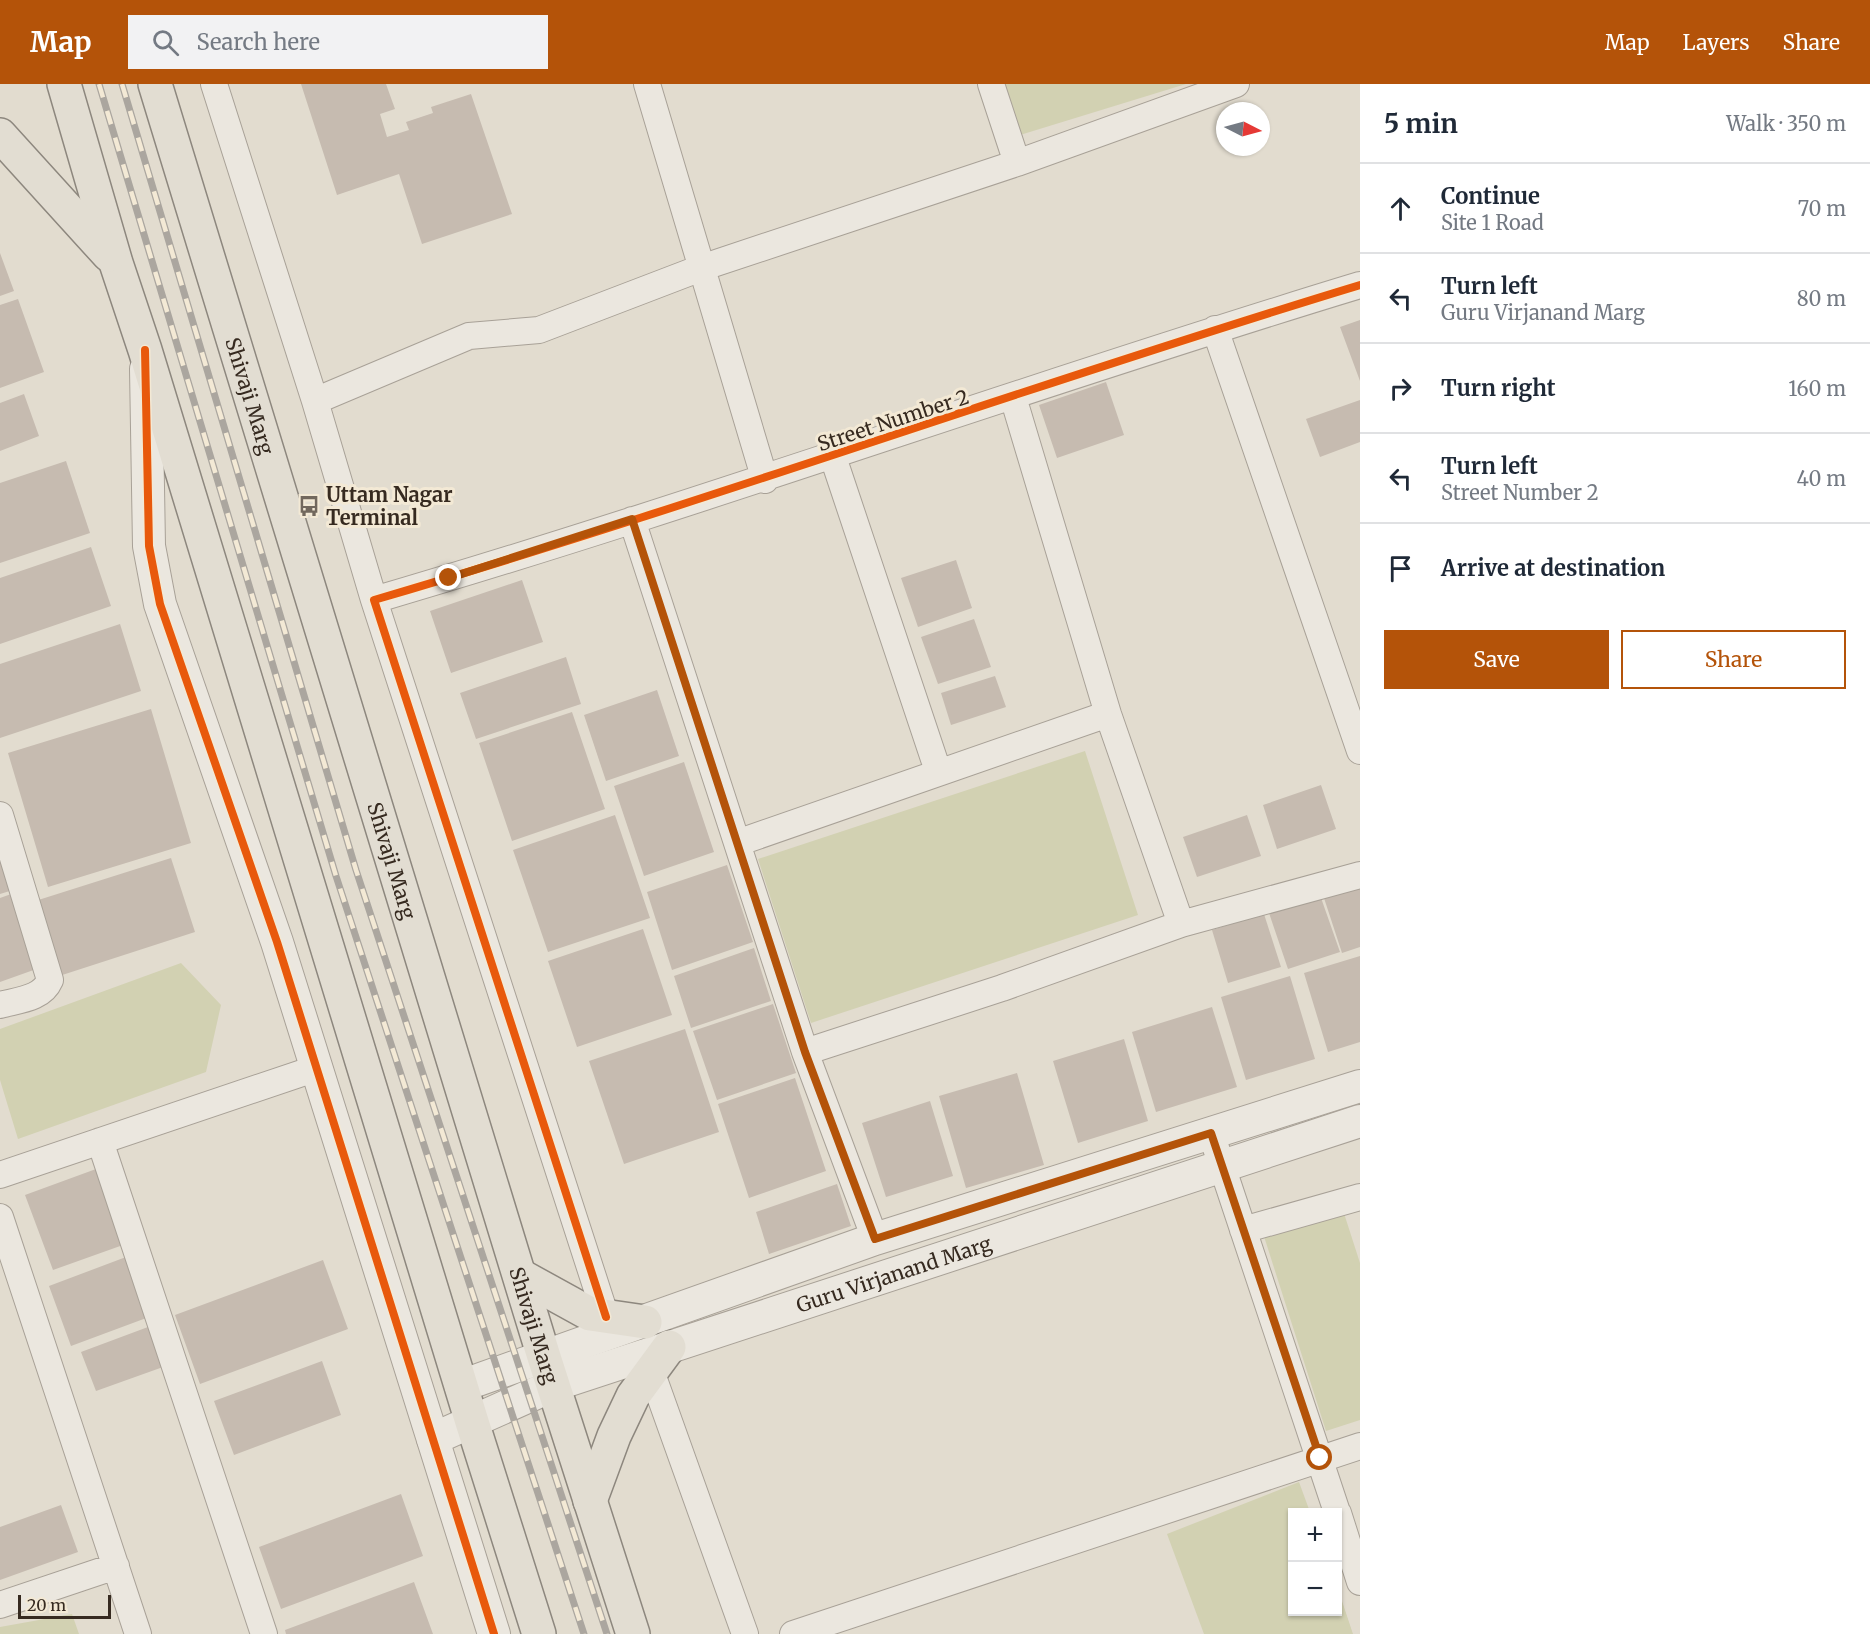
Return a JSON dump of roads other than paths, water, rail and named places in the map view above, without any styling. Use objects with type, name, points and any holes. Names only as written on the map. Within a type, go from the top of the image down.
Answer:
[{"type":"main road","points":[[63,84],[116,263],[146,350],[472,1422],[539,1634]]},
{"type":"main road","name":"Shivaji Marg","points":[[156,84],[549,1371],[633,1634]]},
{"type":"main road","points":[[0,135],[116,263]]},
{"type":"main road","points":[[521,1276],[590,1314],[645,1322]]},
{"type":"main road","points":[[590,1501],[628,1406],[660,1359]]},
{"type":"street","points":[[214,84],[315,401],[374,600],[606,1317]]},
{"type":"street","points":[[647,84],[765,480]]},
{"type":"street","points":[[991,84],[1017,164]]},
{"type":"street","points":[[315,401],[469,336],[539,330],[701,267],[1017,164],[1236,84]]},
{"type":"street","name":"Street Number 2","points":[[374,600],[765,480],[1215,329],[1360,285]]},
{"type":"street","points":[[1215,329],[1360,751]]},
{"type":"street","points":[[146,350],[149,546],[158,595],[277,942],[494,1634]]},
{"type":"street","points":[[1013,397],[1108,714],[1181,924]]},
{"type":"street","points":[[833,457],[938,771]]},
{"type":"street","points":[[632,519],[805,1052],[875,1239]]},
{"type":"street","points":[[737,843],[815,818],[938,771],[1108,714]]},
{"type":"street","points":[[0,815],[50,980],[46,989],[39,994],[0,1005]]},
{"type":"street","points":[[805,1052],[1002,988],[1181,924],[1360,875]]},
{"type":"street","points":[[0,1174],[317,1068]]},
{"type":"street","name":"Guru Virjanand Marg","points":[[433,1439],[472,1422],[549,1371],[645,1322],[875,1239],[1360,1086]]},
{"type":"street","name":"Guru Virjanand Marg","points":[[461,1386],[549,1371],[660,1359],[1222,1166],[1360,1121]]},
{"type":"street","points":[[1211,1133],[1335,1508]]},
{"type":"street","points":[[100,1141],[264,1634]]},
{"type":"street","points":[[1243,1230],[1360,1197]]},
{"type":"street","points":[[0,1217],[138,1634]]},
{"type":"street","points":[[660,1359],[745,1634]]},
{"type":"street","points":[[793,1634],[1360,1446]]},
{"type":"street","points":[[1342,1528],[1360,1582]]},
{"type":"street","points":[[0,1605],[116,1566]]},
{"type":"railway","points":[[99,84],[336,876],[584,1634]]},
{"type":"railway","points":[[122,84],[356,870],[607,1634]]},
{"type":"place","name":"Uttam Nagar Terminal","points":[[309,506]]}]
